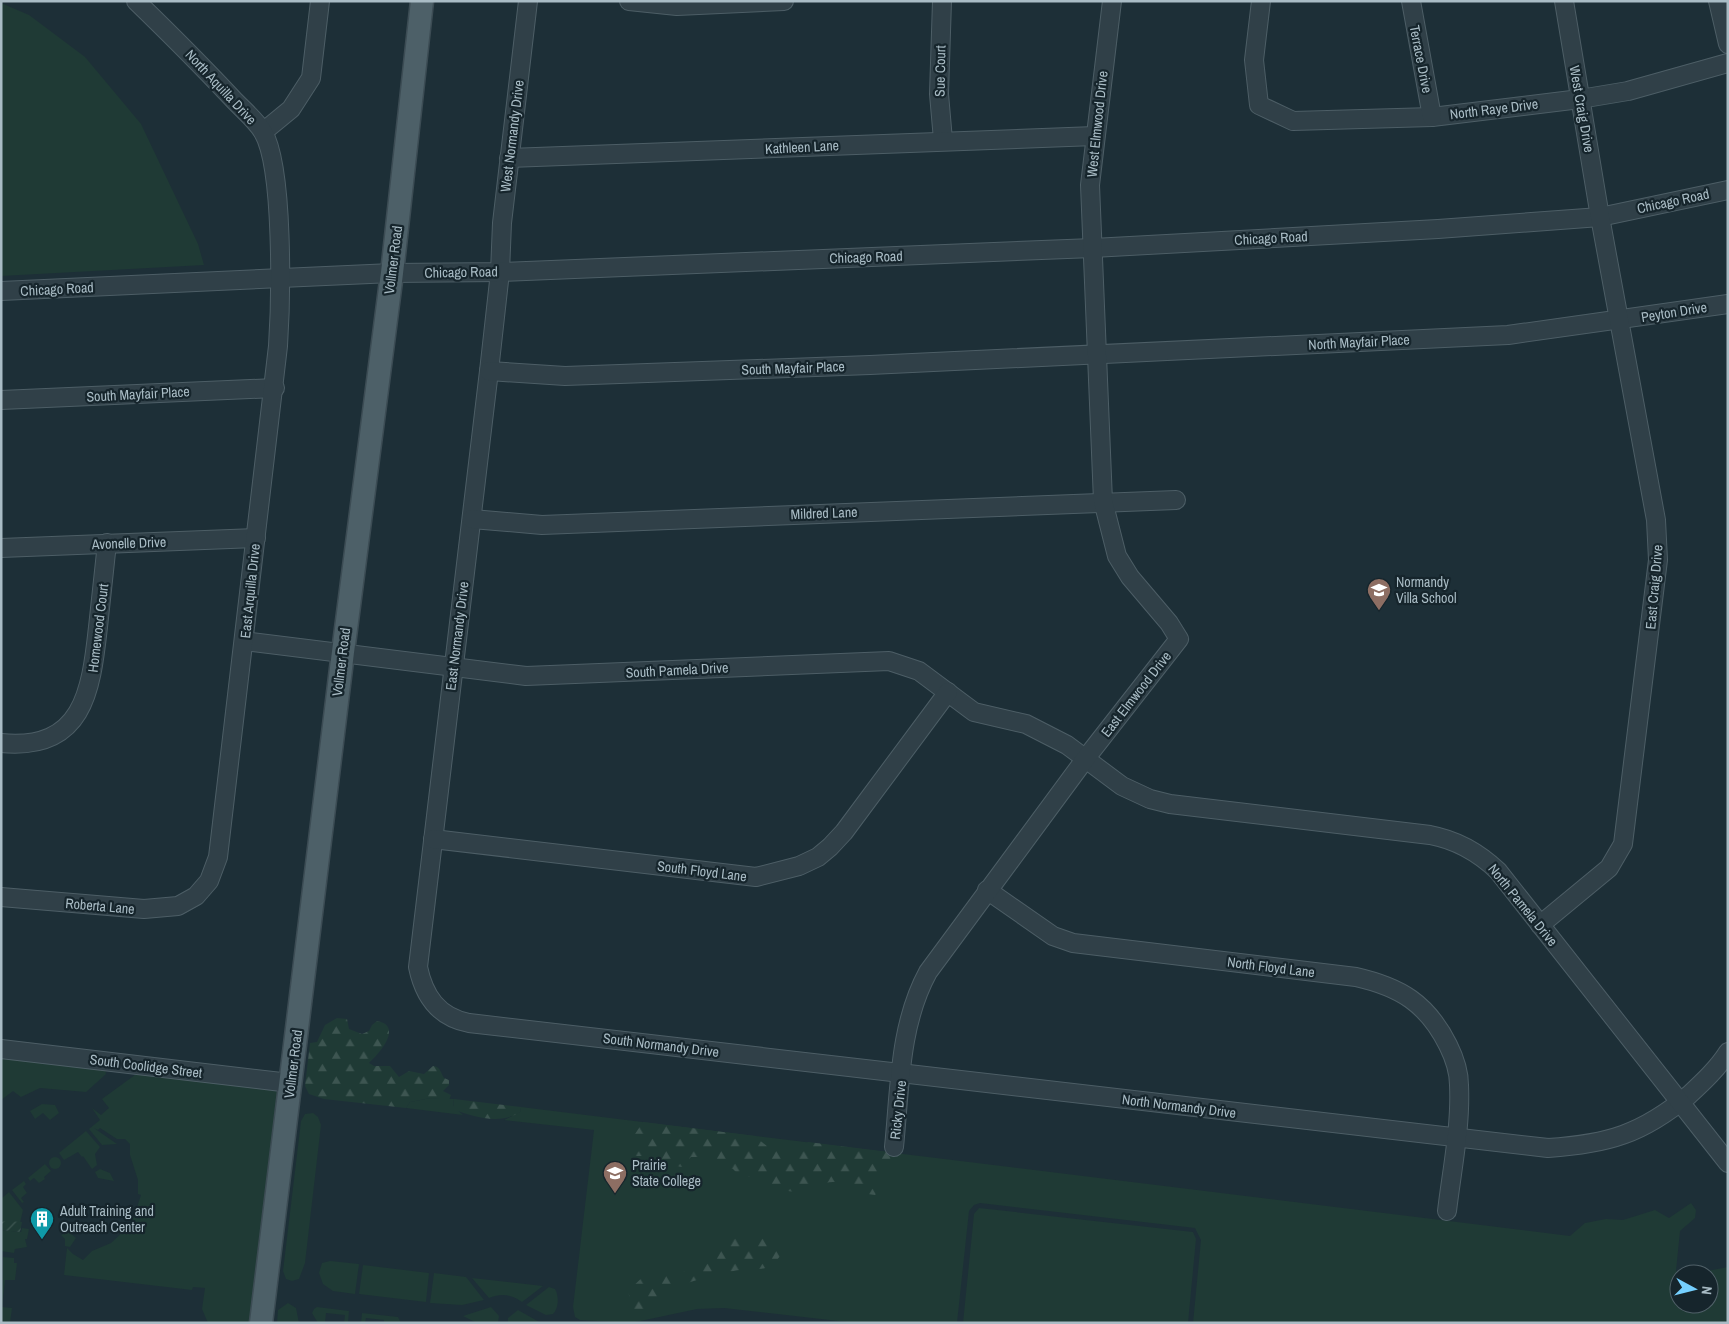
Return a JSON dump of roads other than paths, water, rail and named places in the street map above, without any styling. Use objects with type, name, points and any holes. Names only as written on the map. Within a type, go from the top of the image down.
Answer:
[{"type":"main road","name":"Vollmer Road","points":[[261,1323],[342,652],[392,273],[422,1]]},
{"type":"street","name":"North Aquilla Drive","points":[[136,1],[188,51],[263,132],[274,171],[280,278]]},
{"type":"street","points":[[263,132],[291,108],[311,78],[320,1]]},
{"type":"street","name":"West Normandy Drive","points":[[500,272],[502,223],[528,1]]},
{"type":"street","points":[[629,1],[677,6],[784,1]]},
{"type":"street","name":"Sue Court","points":[[942,1],[939,94],[943,140]]},
{"type":"street","name":"West Elmwood Drive","points":[[1093,248],[1090,185],[1112,1]]},
{"type":"street","name":"North Raye Drive","points":[[1261,1],[1254,60],[1259,105],[1293,121],[1432,117],[1580,100],[1644,87],[1728,62]]},
{"type":"street","name":"Terrace Drive","points":[[1411,1],[1432,117]]},
{"type":"street","name":"West Craig Drive","points":[[1564,1],[1600,217]]},
{"type":"street","points":[[1718,1],[1728,44]]},
{"type":"street","name":"Kathleen Lane","points":[[509,158],[943,140],[1095,136]]},
{"type":"street","name":"Chicago Road","points":[[1,291],[392,273],[500,272],[1093,248],[1600,217],[1728,190]]},
{"type":"street","name":"East Craig Drive","points":[[1540,925],[1609,868],[1622,844],[1628,814],[1657,574],[1658,546],[1620,321],[1600,217]]},
{"type":"street","name":"East Elmwood Drive","points":[[901,1074],[905,1035],[918,991],[928,972],[1086,758],[1179,639],[1169,623],[1130,578],[1117,556],[1103,502],[1093,248]]},
{"type":"street","name":"East Normandy Drive","points":[[428,998],[418,967],[500,272]]},
{"type":"street","name":"East Arquilla Drive","points":[[196,896],[209,881],[218,858],[274,388],[280,313],[280,278]]},
{"type":"street","name":"Peyton Drive","points":[[1620,321],[1728,304]]},
{"type":"street","name":"North Mayfair Place","points":[[1097,354],[1508,336],[1620,321]]},
{"type":"street","name":"South Mayfair Place","points":[[489,372],[565,376],[1097,354]]},
{"type":"street","name":"South Mayfair Place","points":[[1,400],[274,388]]},
{"type":"street","name":"Mildred Lane","points":[[472,519],[542,525],[1176,500]]},
{"type":"street","name":"Avonelle Drive","points":[[1,548],[256,538]]},
{"type":"street","name":"Homewood Court","points":[[1,743],[24,745],[45,741],[64,727],[79,712],[92,679],[108,543]]},
{"type":"street","name":"South Pamela Drive","points":[[244,642],[536,676],[877,660],[908,666],[948,692],[974,712],[1026,724],[1067,745],[1086,758]]},
{"type":"street","name":"South Floyd Lane","points":[[433,840],[756,877],[799,866],[818,857],[844,832],[948,692]]},
{"type":"street","name":"North Pamela Drive","points":[[1086,758],[1122,786],[1161,802],[1430,835],[1461,844],[1479,855],[1498,871],[1728,1163]]},
{"type":"street","name":"North Floyd Lane","points":[[987,890],[1053,936],[1073,943],[1356,978],[1387,985],[1399,991],[1429,1014],[1452,1054],[1459,1084],[1456,1139]]},
{"type":"street","name":"Roberta Lane","points":[[1,897],[144,909],[178,906],[196,896]]},
{"type":"street","name":"South Normandy Drive","points":[[428,998],[435,1007],[452,1018],[469,1022],[901,1074]]},
{"type":"street","name":"South Coolidge Street","points":[[1,1050],[290,1083]]},
{"type":"street","points":[[1680,1102],[1709,1076],[1728,1052]]},
{"type":"street","name":"North Normandy Drive","points":[[901,1074],[1538,1148],[1580,1146],[1609,1140],[1638,1130],[1659,1118],[1680,1102]]},
{"type":"street","name":"Ricky Drive","points":[[894,1147],[901,1074]]},
{"type":"street","points":[[1447,1211],[1456,1139]]},
{"type":"place","name":"Normandy Villa School","points":[[1379,611]]},
{"type":"place","name":"Prairie State College","points":[[615,1194]]},
{"type":"place","name":"Adult Training and Outreach Center","points":[[42,1240]]}]
